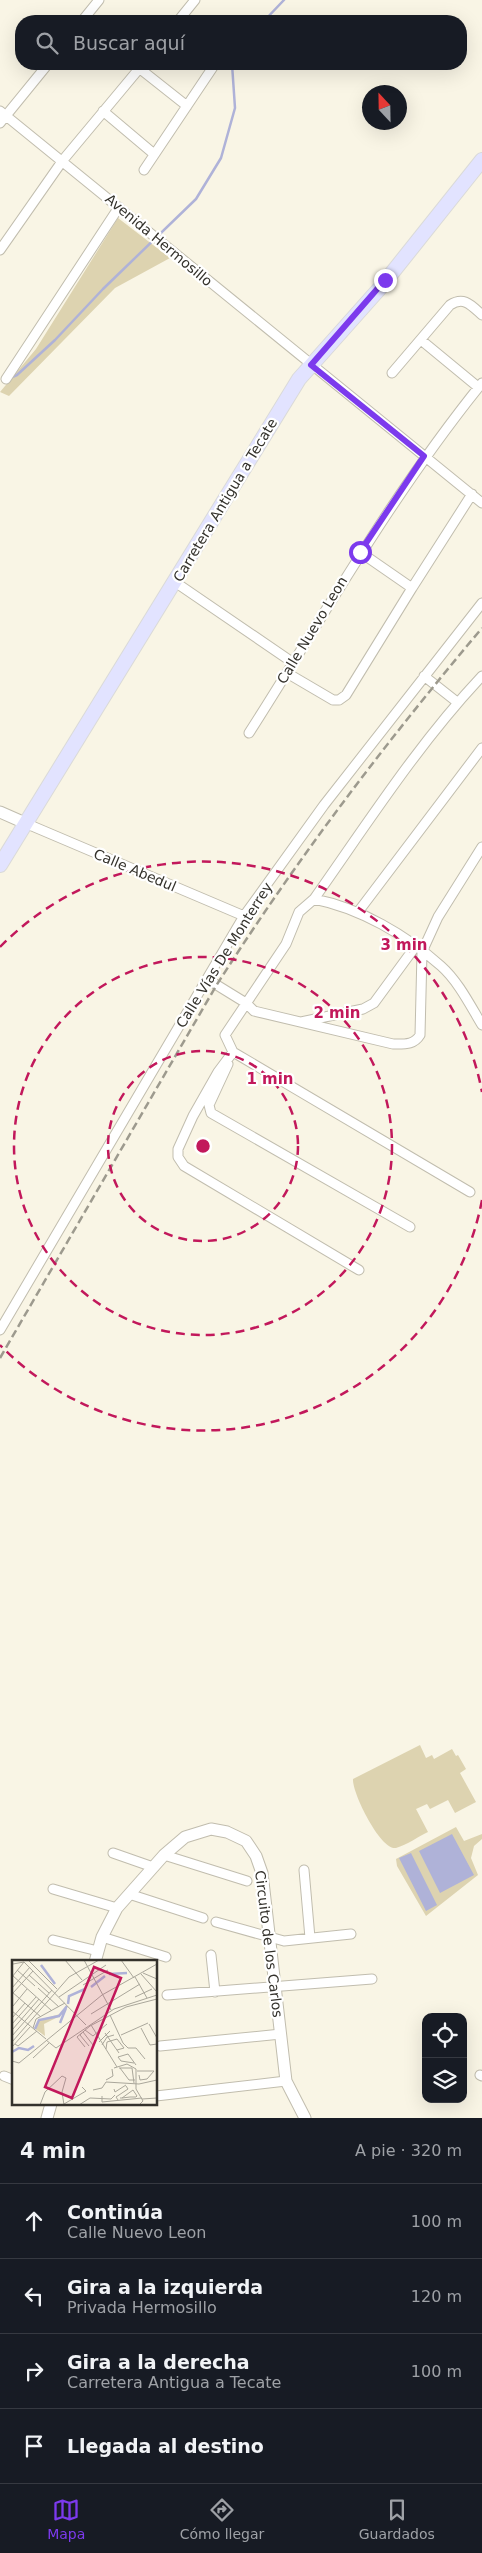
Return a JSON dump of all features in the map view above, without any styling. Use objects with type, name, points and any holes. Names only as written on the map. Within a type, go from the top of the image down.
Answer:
[{"type":"main road","name":"Carretera Antigua a Tecate","points":[[0,865],[299,379],[380,288],[482,160]]},
{"type":"street","points":[[87,15],[99,0]]},
{"type":"street","points":[[183,15],[195,0]]},
{"type":"street","points":[[0,123],[3,113],[42,70]]},
{"type":"street","points":[[0,250],[62,160],[138,70]]},
{"type":"street","points":[[146,70],[186,106]]},
{"type":"street","points":[[144,170],[211,70]]},
{"type":"street","points":[[103,111],[154,154]]},
{"type":"street","name":"Avenida Hermosillo","points":[[3,113],[482,503]]},
{"type":"street","points":[[6,379],[119,207]]},
{"type":"street","points":[[392,373],[450,305],[458,300],[466,301],[482,315]]},
{"type":"street","points":[[422,340],[480,385]]},
{"type":"street","name":"Calle Nuevo Leon","points":[[249,733],[360,552],[424,456],[480,385]]},
{"type":"street","points":[[287,673],[333,700],[339,700],[346,695],[437,550],[446,531],[472,494]]},
{"type":"street","points":[[360,552],[412,588]]},
{"type":"street","points":[[175,582],[292,662]]},
{"type":"street","name":"Calle Vías De Monterrey","points":[[0,1330],[244,916],[324,805],[482,602]]},
{"type":"street","points":[[424,676],[458,702]]},
{"type":"street","points":[[470,1192],[233,1052],[225,1035],[286,944],[299,912],[314,900],[458,702],[482,676]]},
{"type":"street","points":[[358,912],[482,748]]},
{"type":"street","points":[[0,812],[26,823]]},
{"type":"street","name":"Calle Abedul","points":[[26,823],[244,916]]},
{"type":"street","points":[[298,1022],[363,1009],[374,1003],[418,949],[482,846]]},
{"type":"street","points":[[314,900],[339,904],[358,912],[418,949],[441,966],[454,981],[482,1022]]},
{"type":"street","points":[[207,979],[246,1003],[254,1011],[394,1044],[410,1044],[416,1041],[420,1035],[418,949]]},
{"type":"street","points":[[233,1052],[218,1072],[192,1116],[178,1149],[178,1157],[184,1166],[359,1270]]},
{"type":"street","points":[[228,1061],[228,1068],[208,1105],[211,1113],[410,1227]]},
{"type":"street","name":"Circuito de los Carlos","points":[[97,1956],[102,1937],[117,1908],[164,1855],[185,1837],[211,1829],[227,1832],[246,1841],[256,1856],[262,1873],[286,2081],[305,2118]]},
{"type":"street","points":[[113,1853],[153,1867]]},
{"type":"street","points":[[164,1855],[247,1881]]},
{"type":"street","points":[[304,1870],[310,1938]]},
{"type":"street","points":[[53,1889],[117,1908]]},
{"type":"street","points":[[129,1894],[203,1918]]},
{"type":"street","points":[[216,1922],[284,1941],[351,1934]]},
{"type":"street","points":[[102,1937],[166,1958]]},
{"type":"street","points":[[53,1940],[97,1956]]},
{"type":"street","points":[[211,1955],[214,1992]]},
{"type":"street","points":[[167,1995],[372,1979]]},
{"type":"street","points":[[160,2046],[281,2034]]},
{"type":"street","points":[[4,2076],[12,2079]]},
{"type":"street","points":[[158,2096],[286,2081]]},
{"type":"shaded area","points":[[118,218],[170,258],[115,288],[9,396],[0,392],[36,349]]},
{"type":"shaded area","points":[[420,1745],[426,1758],[432,1755],[434,1759],[452,1749],[456,1756],[458,1755],[466,1769],[460,1773],[476,1802],[455,1813],[448,1800],[430,1809],[427,1804],[416,1809],[428,1832],[396,1848],[383,1840],[368,1820],[357,1796],[353,1779]]},
{"type":"shaded area","points":[[456,1827],[464,1841],[482,1834],[482,1839],[474,1846],[471,1858],[478,1875],[426,1916],[397,1866],[396,1859]]},
{"type":"water","points":[[452,1834],[474,1875],[440,1893],[419,1851]]},
{"type":"water","points":[[411,1853],[437,1905],[426,1911],[399,1858]]},
{"type":"waterway","points":[[270,15],[284,0]]},
{"type":"waterway","points":[[10,378],[17,375],[55,340],[103,289],[196,199],[221,158],[235,108],[232,70]]},
{"type":"railway","points":[[0,1358],[216,986],[246,939],[343,802],[411,714],[482,628]]},
{"type":"route","points":[[360,552],[424,456],[311,365],[385,280]]}]
